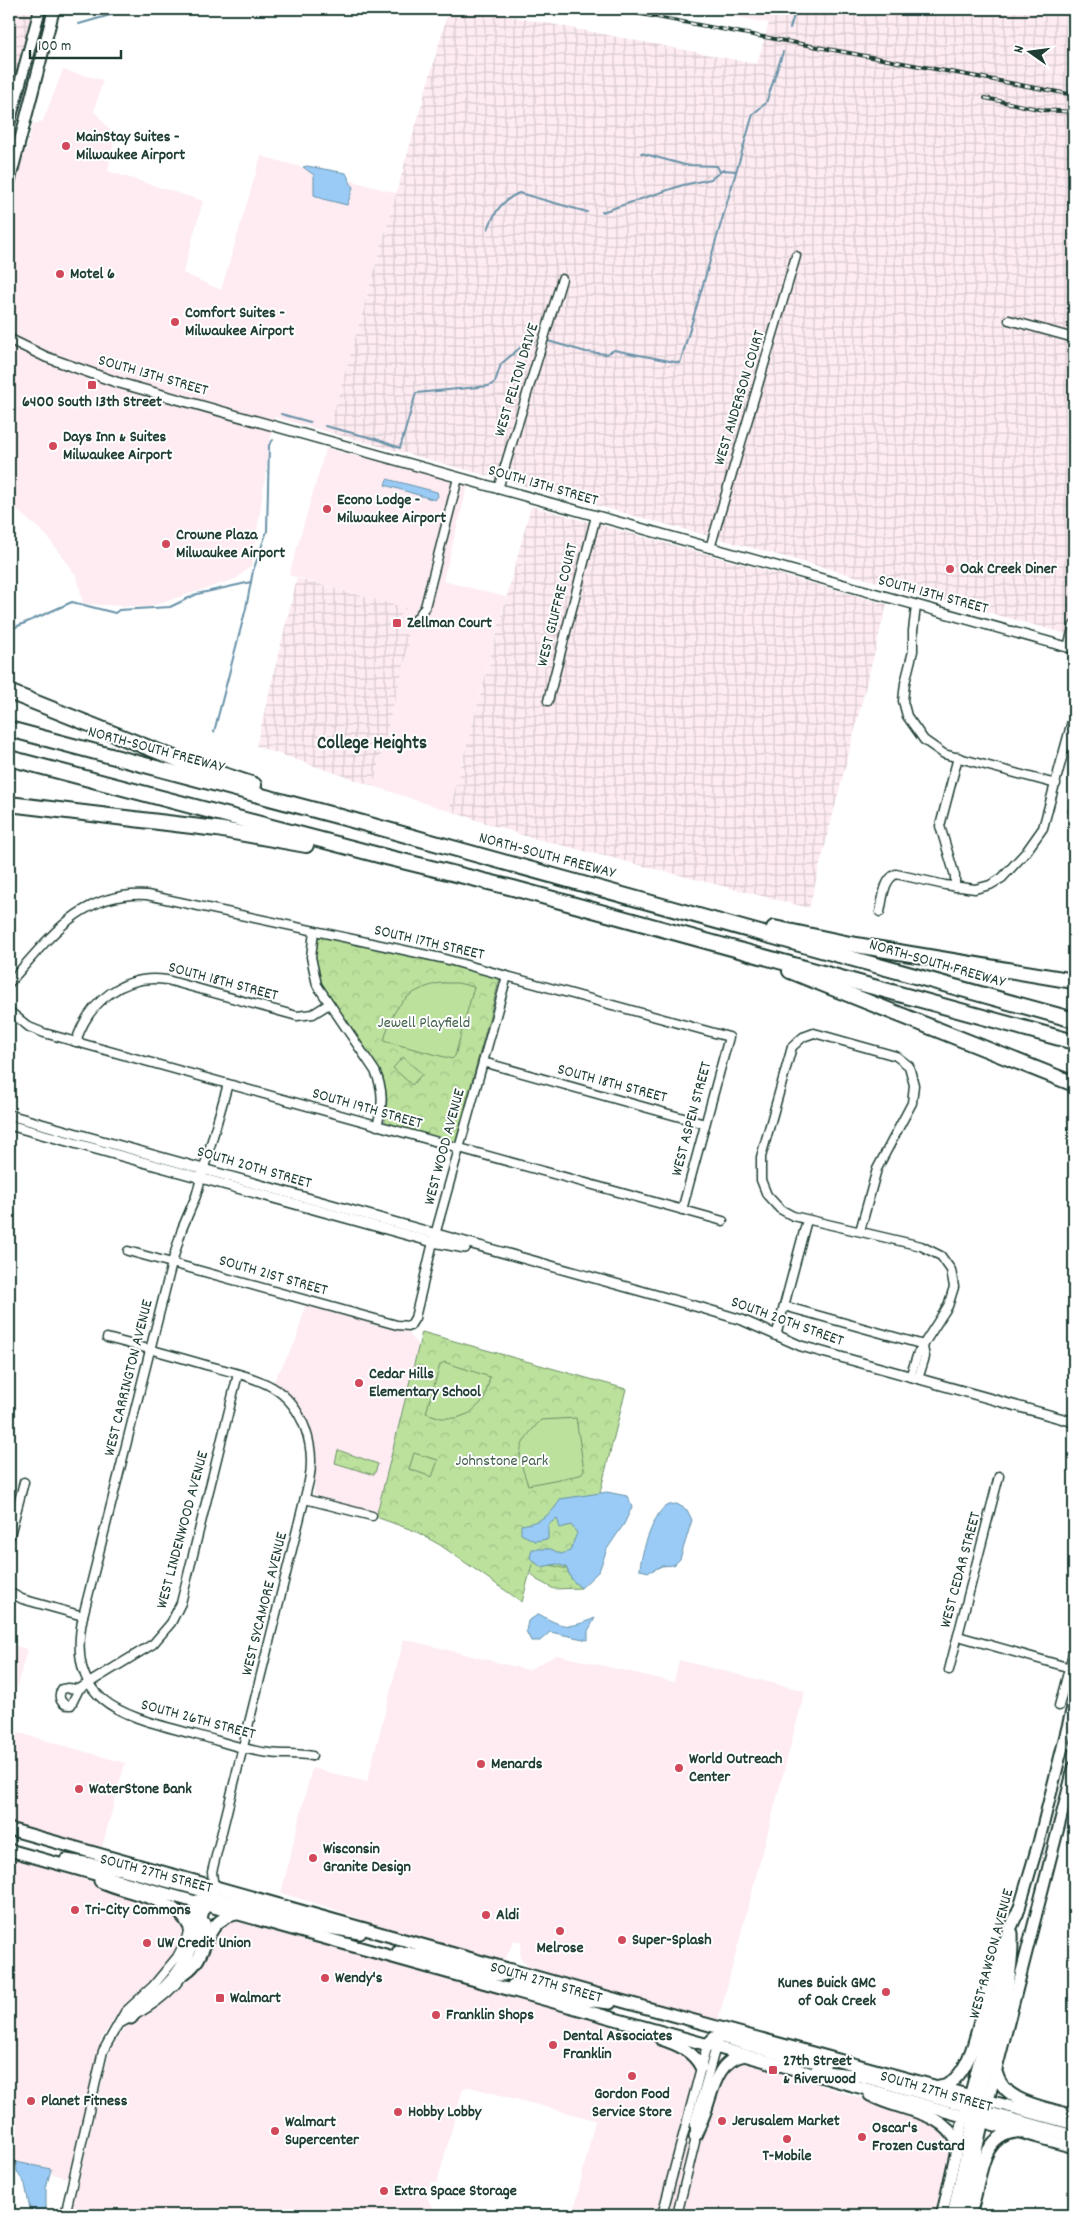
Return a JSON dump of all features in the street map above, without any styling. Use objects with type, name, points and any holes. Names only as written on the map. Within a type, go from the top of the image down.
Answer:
[{"type":"highway","points":[[9,692],[187,763],[341,817]]},
{"type":"highway","name":"NORTH-SOUTH FREEWAY","points":[[9,729],[341,817],[1074,1020]]},
{"type":"highway","points":[[9,758],[386,858],[513,888],[1074,1042]]},
{"type":"highway","points":[[9,804],[217,829],[386,858]]},
{"type":"highway","points":[[644,901],[685,906],[850,944],[1074,981]]},
{"type":"highway","points":[[702,939],[938,1029],[1074,1084]]},
{"type":"main road","points":[[9,124],[40,9]]},
{"type":"main road","points":[[9,183],[54,9]]},
{"type":"main road","name":"WEST RAWSON AVENUE","points":[[1012,1933],[1039,1841],[1074,1701]]},
{"type":"main road","name":"WEST RAWSON AVENUE","points":[[942,2215],[958,2144],[996,2072],[1074,1767]]},
{"type":"main road","name":"SOUTH 27TH STREET","points":[[9,1830],[206,1895],[317,1926],[386,1934],[624,2002],[715,2039],[746,2055],[853,2086],[977,2109],[1074,2124]]},
{"type":"main road","points":[[1039,1841],[1054,1845]]},
{"type":"main road","name":"SOUTH 27TH STREET","points":[[9,1850],[76,1869],[206,1895],[238,1914],[599,2015],[715,2039],[851,2063],[937,2086],[1018,2132],[1074,2147]]},
{"type":"main road","points":[[49,1861],[68,1860],[121,1869],[206,1895],[194,1940],[179,1970],[167,1985],[138,2009],[131,2018]]},
{"type":"main road","points":[[76,1869],[114,1888],[167,1905],[186,1919],[189,1926]]},
{"type":"main road","points":[[937,2086],[946,2085],[955,2080],[966,2063],[990,1978],[1019,1909]]},
{"type":"main road","points":[[186,1972],[193,1967],[205,1940],[215,1925],[225,1916],[238,1914]]},
{"type":"main road","points":[[953,2215],[1006,1990],[1013,1949],[1012,1933]]},
{"type":"main road","points":[[388,1955],[396,1952],[422,1955],[495,1975],[503,1975],[512,1970]]},
{"type":"main road","points":[[511,1990],[513,1985],[521,1982],[585,2000],[607,2003],[624,2002]]},
{"type":"main road","points":[[599,2015],[627,2029],[683,2048],[697,2060],[701,2067]]},
{"type":"main road","points":[[695,2136],[718,2076],[728,2062],[736,2057],[746,2055]]},
{"type":"main road","points":[[804,2071],[824,2071],[861,2076],[1074,2136]]},
{"type":"main road","points":[[996,2072],[1002,2086],[1016,2097],[1029,2103],[1074,2116]]},
{"type":"main road","points":[[853,2086],[884,2103],[940,2121],[951,2131],[958,2144]]},
{"type":"main road","name":"WEST RAWSON AVENUE","points":[[962,2215],[977,2109]]},
{"type":"main road","points":[[969,2215],[980,2170],[988,2152],[1000,2136],[1018,2132]]},
{"type":"street","name":"WEST ANDERSON COURT","points":[[710,548],[796,256]]},
{"type":"street","name":"WEST PELTON DRIVE","points":[[498,489],[562,279]]},
{"type":"street","points":[[1009,320],[1074,338]]},
{"type":"street","name":"SOUTH 13TH STREET","points":[[9,339],[46,357],[102,378],[1071,648]]},
{"type":"street","points":[[415,621],[425,607],[458,478]]},
{"type":"street","name":"WEST GIUFFRE COURT","points":[[548,701],[596,516]]},
{"type":"street","points":[[916,606],[912,631],[913,651],[903,701],[907,716],[924,740],[936,750],[1056,784]]},
{"type":"street","points":[[1071,648],[1074,625]]},
{"type":"street","points":[[880,912],[886,885],[889,879],[896,874],[955,887],[975,889],[990,885],[1002,878],[1026,852],[1043,828],[1074,714]]},
{"type":"street","points":[[955,887],[955,876],[940,826],[958,757]]},
{"type":"street","name":"SOUTH 17TH STREET","points":[[9,983],[53,934],[74,915],[92,904],[118,896],[133,894],[160,897],[441,958],[729,1037]]},
{"type":"street","points":[[314,931],[311,948],[312,966],[317,984],[371,1064],[380,1082],[383,1101],[377,1126]]},
{"type":"street","name":"WEST WOOD AVENUE","points":[[410,1326],[415,1318],[434,1238],[507,976]]},
{"type":"street","name":"SOUTH 18TH STREET","points":[[76,1042],[86,1018],[104,999],[119,986],[138,979],[156,978],[167,980],[297,1016],[313,1014],[329,1004]]},
{"type":"street","name":"SOUTH 19TH STREET","points":[[9,1011],[36,1030],[76,1042],[724,1221]]},
{"type":"street","points":[[860,1230],[877,1169],[912,1103],[914,1085],[909,1066],[896,1056],[814,1033],[803,1037],[792,1048],[761,1157],[762,1180],[767,1195],[780,1209],[793,1216],[860,1230],[921,1246],[941,1256],[951,1270],[954,1287],[948,1306],[918,1353],[914,1378]]},
{"type":"street","name":"WEST ASPEN STREET","points":[[682,1210],[729,1037]]},
{"type":"street","name":"SOUTH 18TH STREET","points":[[483,1062],[706,1124]]},
{"type":"street","name":"WEST CARRINGTON AVENUE","points":[[89,1683],[79,1641],[83,1616],[172,1263],[202,1174],[228,1084]]},
{"type":"street","name":"SOUTH 20TH STREET","points":[[9,1115],[202,1174]]},
{"type":"street","name":"SOUTH 20TH STREET","points":[[9,1125],[202,1174],[434,1238],[490,1250],[734,1318],[801,1346],[1074,1422]]},
{"type":"street","points":[[776,1336],[807,1220]]},
{"type":"street","name":"SOUTH 21ST STREET","points":[[128,1251],[397,1326],[410,1326]]},
{"type":"street","points":[[784,1306],[923,1346]]},
{"type":"street","name":"WEST SYCAMORE AVENUE","points":[[107,1338],[258,1380],[278,1391],[289,1401],[300,1419],[306,1431],[312,1454],[312,1469],[206,1895]]},
{"type":"street","name":"WEST LINDENWOOD AVENUE","points":[[79,1689],[154,1644],[176,1615],[238,1374]]},
{"type":"street","name":"WEST CEDAR STREET","points":[[949,1670],[999,1476]]},
{"type":"street","points":[[9,1539],[24,1482]]},
{"type":"street","points":[[304,1498],[372,1516]]},
{"type":"street","points":[[9,1592],[22,1599],[83,1616]]},
{"type":"street","points":[[958,1636],[1072,1668]]},
{"type":"street","points":[[1059,1706],[1072,1668],[1074,1650]]},
{"type":"street","name":"SOUTH 26TH STREET","points":[[89,1683],[106,1703],[128,1715],[269,1753],[312,1756]]},
{"type":"street","points":[[65,2215],[104,2051],[125,2012],[168,1970],[177,1957],[189,1926],[206,1895]]},
{"type":"street","points":[[119,2024],[160,2000],[176,1985],[186,1972],[201,1939],[206,1895]]},
{"type":"street","points":[[662,2215],[701,2067],[715,2039]]},
{"type":"street","points":[[676,2215],[695,2142],[695,2121],[715,2039]]},
{"type":"shaded area","points":[[9,9],[33,9],[9,107]]},
{"type":"shaded area","points":[[449,9],[474,9],[757,64],[773,9],[1074,9],[1074,636],[328,432]]},
{"type":"shaded area","points":[[693,9],[773,9],[769,23]]},
{"type":"shaded area","points":[[63,70],[103,80],[94,111],[115,136],[108,171],[203,201],[183,273],[221,290],[261,156],[396,193],[328,432],[274,417],[252,565],[236,579],[148,607],[83,604],[77,577],[47,536],[9,503],[9,146],[26,151],[33,124],[43,121]]},
{"type":"shaded area","points":[[326,448],[468,485],[443,581],[506,597],[449,811],[373,786],[411,637],[399,631],[397,626],[400,615],[405,608],[289,575]]},
{"type":"shaded area","points":[[531,506],[887,604],[809,908],[525,836],[449,811]]},
{"type":"shaded area","points":[[297,578],[406,608],[400,615],[397,626],[399,631],[411,637],[373,786],[256,746]]},
{"type":"shaded area","points":[[306,1304],[407,1331],[419,1346],[377,1513],[314,1495],[317,1456],[311,1431],[298,1406],[273,1382],[295,1343]]},
{"type":"shaded area","points":[[404,1639],[528,1670],[557,1655],[674,1682],[679,1660],[805,1691],[718,2021],[530,1969],[520,1957],[521,1942],[514,1940],[506,1958],[498,1960],[366,1921],[281,1893],[312,1768],[367,1782]]},
{"type":"shaded area","points":[[9,1644],[27,1649],[9,1717]]},
{"type":"shaded area","points":[[9,1730],[125,1763],[102,1847],[9,1823]]},
{"type":"shaded area","points":[[9,1856],[82,1878],[173,1911],[184,1928],[178,1946],[168,1964],[127,2002],[102,2038],[68,2178],[9,2163]]},
{"type":"shaded area","points":[[231,1920],[592,2019],[624,2031],[731,2063],[739,2060],[748,2062],[930,2120],[952,2140],[935,2215],[573,2215],[595,2120],[470,2087],[463,2088],[437,2183],[431,2181],[427,2198],[434,2209],[432,2215],[71,2215],[112,2046],[126,2026],[169,1997],[188,1981],[215,1929]]},
{"type":"green space","name":"Jewell Playfield","points":[[320,936],[441,962],[500,978],[454,1143],[385,1122],[387,1100],[383,1076],[323,986],[318,975],[315,947]]},
{"type":"green space","points":[[440,983],[458,983],[474,987],[455,1056],[452,1059],[384,1041],[396,1009],[402,1002],[428,986]]},
{"type":"green space","points":[[403,1057],[422,1074],[412,1085],[393,1068]]},
{"type":"green space","name":"Johnstone Park","points":[[422,1332],[626,1389],[580,1572],[533,1561],[522,1602],[440,1545],[415,1531],[376,1517]]},
{"type":"green space","points":[[444,1362],[490,1377],[484,1400],[470,1413],[457,1418],[441,1418],[426,1413],[440,1365]]},
{"type":"green space","points":[[576,1418],[584,1470],[580,1475],[528,1485],[520,1457],[523,1443],[527,1437],[541,1420]]},
{"type":"green space","points":[[338,1450],[378,1464],[374,1475],[335,1463]]},
{"type":"green space","points":[[414,1453],[438,1460],[432,1477],[409,1469]]},
{"type":"green space","points":[[483,1514],[557,1564],[566,1567],[572,1580],[581,1588],[554,1589],[537,1580]]},
{"type":"water","points":[[307,166],[346,173],[353,188],[347,205],[314,195],[314,175],[303,167]]},
{"type":"water","points":[[387,479],[437,492],[438,496],[435,500],[385,485]]},
{"type":"water","points":[[607,1492],[627,1496],[632,1507],[624,1524],[607,1549],[599,1571],[581,1588],[572,1580],[566,1567],[557,1564],[541,1567],[530,1558],[532,1549],[551,1549],[561,1554],[570,1551],[577,1533],[571,1525],[560,1528],[557,1518],[548,1525],[548,1539],[535,1541],[521,1534],[521,1525],[533,1522],[549,1514],[560,1499]]},
{"type":"water","points":[[677,1504],[687,1510],[692,1520],[680,1559],[674,1565],[662,1566],[649,1572],[640,1570],[645,1546],[656,1518],[666,1506]]},
{"type":"water","points":[[539,1614],[554,1622],[566,1625],[579,1624],[595,1618],[588,1631],[588,1640],[550,1632],[540,1641],[531,1641],[526,1631],[528,1621]]},
{"type":"water","points":[[16,2162],[51,2169],[46,2188],[46,2212],[42,2215],[31,2215],[25,2184],[17,2172]]},
{"type":"waterway","points":[[79,24],[131,9]]},
{"type":"waterway","points":[[790,28],[796,9]]},
{"type":"waterway","points":[[548,341],[586,352],[607,354],[614,350],[680,363],[753,114],[766,103],[783,52]]},
{"type":"waterway","points":[[641,153],[685,165],[717,166],[720,172]]},
{"type":"waterway","points":[[602,212],[683,185],[711,179],[723,170],[736,171]]},
{"type":"waterway","points":[[488,229],[499,208],[519,193],[587,212]]},
{"type":"waterway","points":[[325,426],[376,439],[400,448],[416,393],[489,386],[495,382],[501,364],[527,342],[534,341]]},
{"type":"waterway","points":[[281,414],[310,422]]},
{"type":"waterway","points":[[214,732],[246,608],[253,571],[267,531],[269,445],[273,440]]},
{"type":"waterway","points":[[9,630],[72,602],[115,613],[119,610],[170,607],[197,594],[251,582]]},
{"type":"railway","points":[[614,9],[1074,95]]},
{"type":"railway","points":[[985,98],[1043,110],[1074,112]]},
{"type":"place","name":"MainStay Suites - Milwaukee Airport","points":[[66,146]]},
{"type":"place","name":"Motel 6","points":[[60,274]]},
{"type":"place","name":"Comfort Suites - Milwaukee Airport","points":[[175,322]]},
{"type":"place","name":"6400 South 13th Street","points":[[92,385]]},
{"type":"place","name":"Days Inn & Suites Milwaukee Airport","points":[[53,446]]},
{"type":"place","name":"Econo Lodge - Milwaukee Airport","points":[[327,509]]},
{"type":"place","name":"Crowne Plaza Milwaukee Airport","points":[[166,544]]},
{"type":"place","name":"Oak Creek Diner","points":[[950,569]]},
{"type":"place","name":"Zellman Court","points":[[397,623]]},
{"type":"place","name":"Cedar Hills Elementary School","points":[[359,1383]]},
{"type":"place","name":"Menards","points":[[481,1764]]},
{"type":"place","name":"World Outreach Center","points":[[679,1768]]},
{"type":"place","name":"WaterStone Bank","points":[[79,1789]]},
{"type":"place","name":"Wisconsin Granite Design","points":[[313,1858]]},
{"type":"place","name":"Tri-City Commons","points":[[75,1910]]},
{"type":"place","name":"Aldi","points":[[486,1915]]},
{"type":"place","name":"Melrose","points":[[560,1931]]},
{"type":"place","name":"Super-Splash","points":[[622,1940]]},
{"type":"place","name":"UW Credit Union","points":[[147,1943]]},
{"type":"place","name":"Wendy's","points":[[325,1978]]},
{"type":"place","name":"Kunes Buick GMC of Oak Creek","points":[[886,1992]]},
{"type":"place","name":"Walmart","points":[[220,1998]]},
{"type":"place","name":"Franklin Shops","points":[[436,2015]]},
{"type":"place","name":"Dental Associates Franklin","points":[[553,2045]]},
{"type":"place","name":"27th Street & Riverwood","points":[[773,2070]]},
{"type":"place","name":"Gordon Food Service Store","points":[[632,2076]]},
{"type":"place","name":"Planet Fitness","points":[[31,2101]]},
{"type":"place","name":"Hobby Lobby","points":[[398,2112]]},
{"type":"place","name":"Jerusalem Market","points":[[722,2121]]},
{"type":"place","name":"Walmart Supercenter","points":[[275,2131]]},
{"type":"place","name":"Oscar's Frozen Custard","points":[[862,2137]]},
{"type":"place","name":"T-Mobile","points":[[787,2139]]},
{"type":"place","name":"Extra Space Storage","points":[[384,2191]]},
{"type":"district","name":"College Heights","points":[[372,744]]}]
